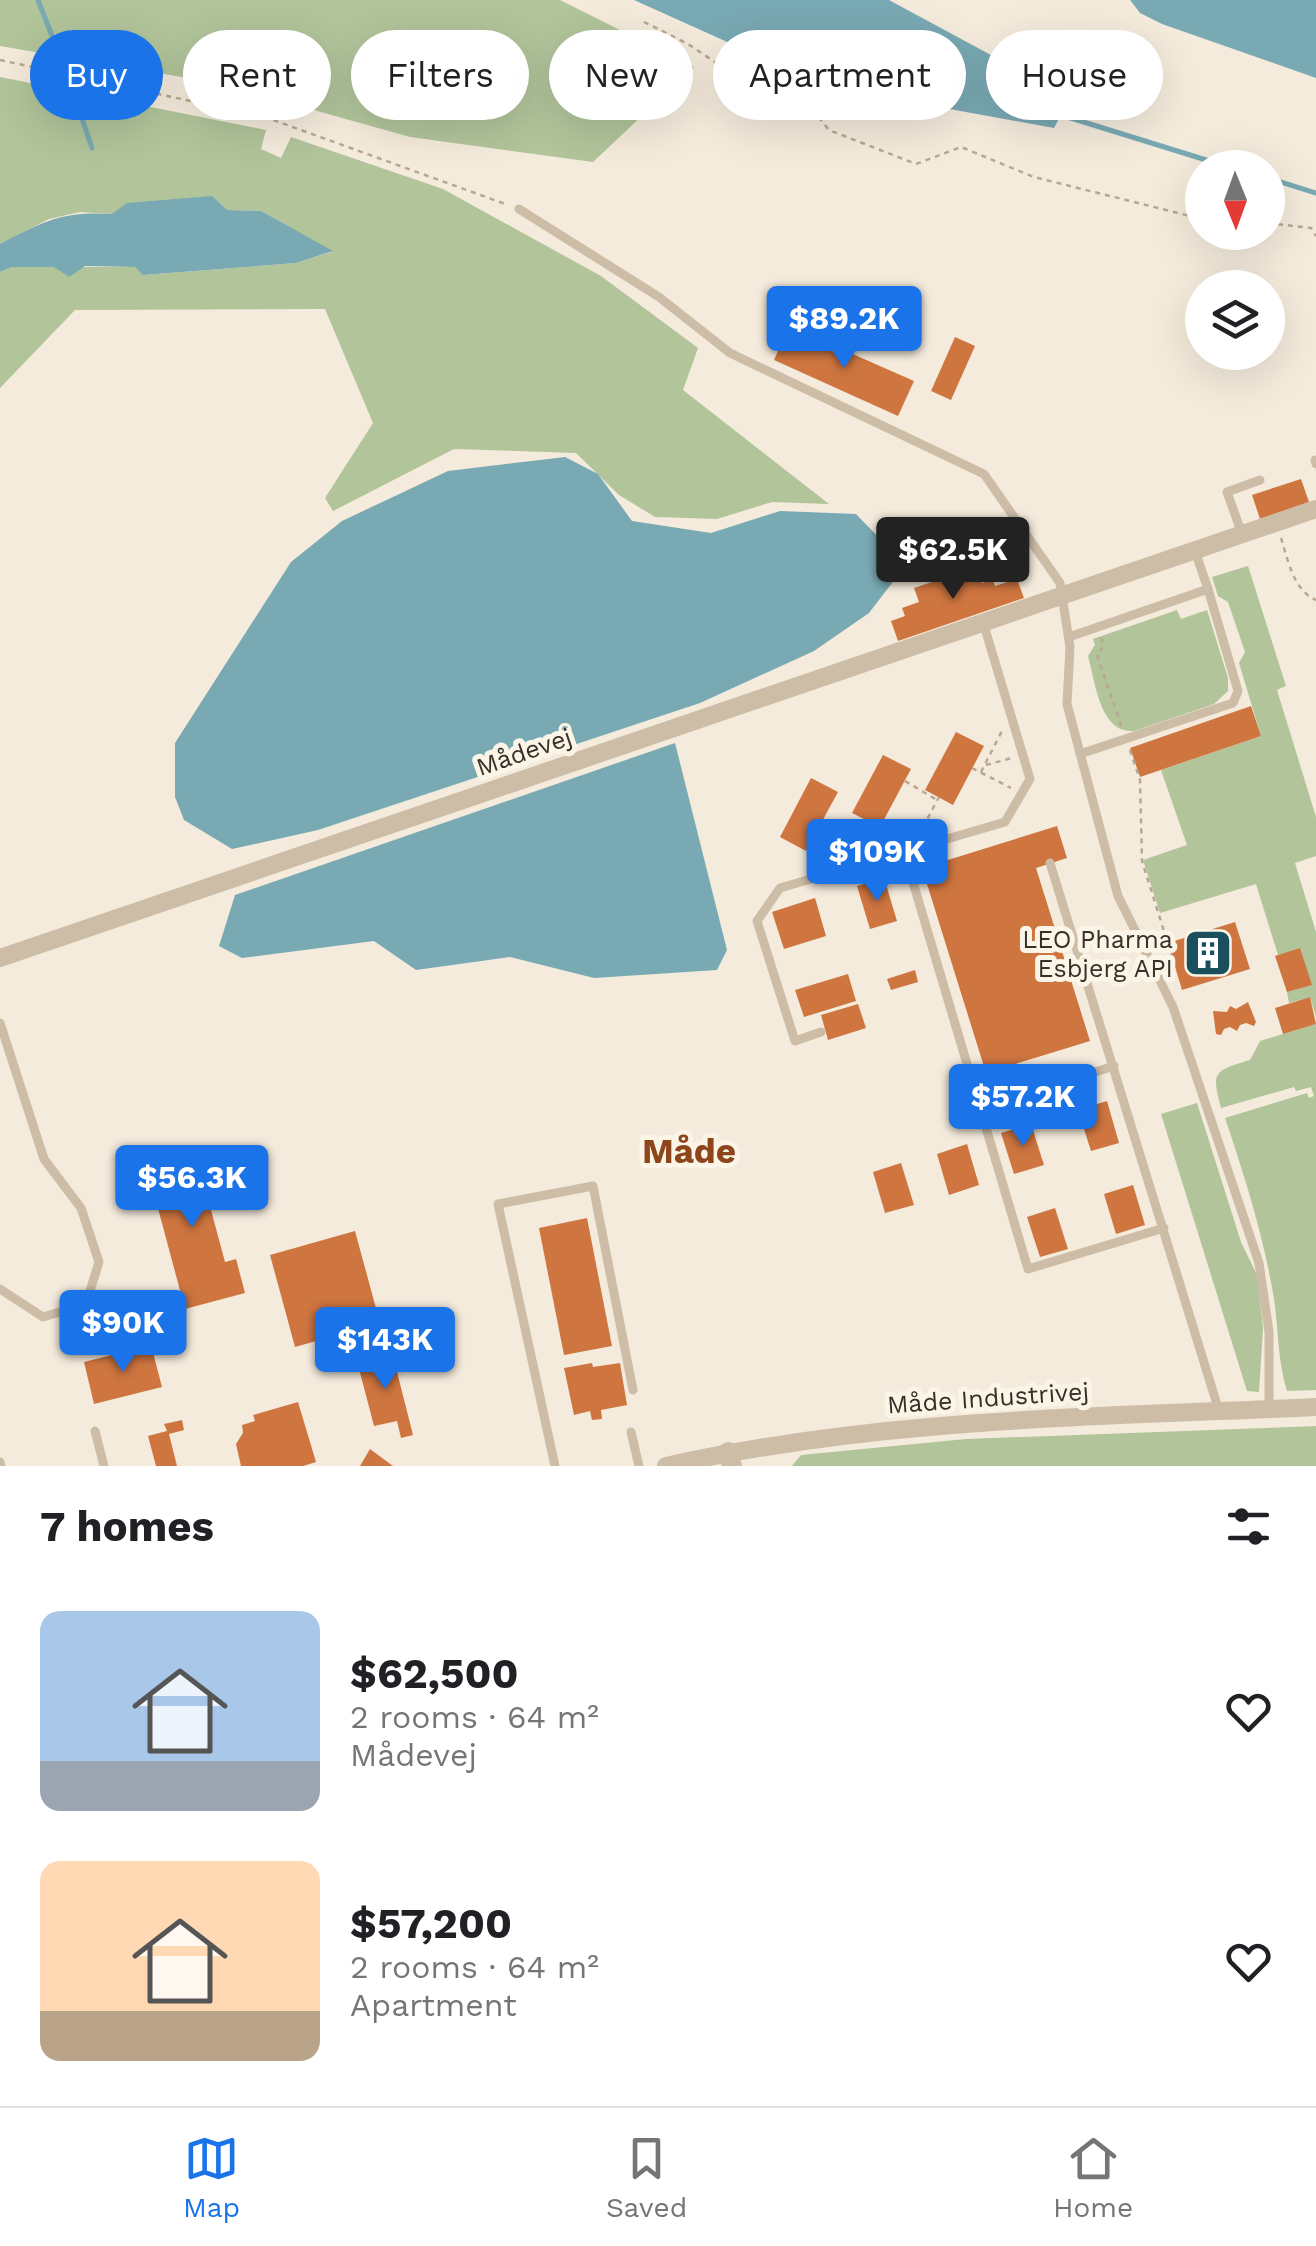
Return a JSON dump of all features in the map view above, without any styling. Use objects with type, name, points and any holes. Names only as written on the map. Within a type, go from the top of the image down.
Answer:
[{"type":"street","name":"Mådevej","points":[[0,958],[1316,509]]},
{"type":"street","name":"Måde Industrivej","points":[[666,1466],[935,1424],[1316,1407]]},
{"type":"lane","points":[[519,209],[658,297],[730,354],[984,474],[1060,583],[1068,637],[1067,704],[1118,896],[1173,1007],[1259,1262],[1270,1358],[1269,1409]]},
{"type":"lane","points":[[1242,534],[1226,492],[1260,480]]},
{"type":"lane","points":[[1080,754],[1233,704],[1238,691],[1195,550]]},
{"type":"lane","points":[[1068,637],[1208,589]]},
{"type":"lane","points":[[821,1032],[795,1041],[758,921],[780,888],[1005,822],[1030,779],[982,622]]},
{"type":"lane","points":[[907,851],[1028,1269],[1164,1228]]},
{"type":"lane","points":[[1050,864],[1219,1411]]},
{"type":"lane","points":[[0,1024],[44,1159],[81,1208],[99,1262],[86,1304],[44,1316],[0,1289]]},
{"type":"lane","points":[[980,1108],[1114,1066]]},
{"type":"lane","points":[[555,1466],[498,1204],[592,1186],[633,1390]]},
{"type":"lane","points":[[95,1432],[104,1466]]},
{"type":"lane","points":[[631,1432],[639,1466]]},
{"type":"path","points":[[644,22],[688,44],[755,89],[816,114],[829,130],[916,164],[960,147],[1034,177],[1185,215]]},
{"type":"path","points":[[0,60],[266,117],[519,209]]},
{"type":"path","points":[[1285,225],[1311,228],[1316,236]]},
{"type":"path","points":[[1276,522],[1294,578],[1305,595],[1316,600]]},
{"type":"path","points":[[1101,636],[1104,645],[1097,655],[1140,780],[1142,861],[1174,963]]},
{"type":"path","points":[[981,772],[1010,717]]},
{"type":"path","points":[[984,766],[1023,756]]},
{"type":"path","points":[[972,768],[1022,794]]},
{"type":"path","points":[[904,781],[938,799],[907,851]]},
{"type":"green space","points":[[0,0],[560,0],[620,30],[549,30],[549,120],[638,120],[593,162],[410,137],[331,115],[331,30],[183,30],[183,77],[163,74],[163,30],[30,30],[30,51],[0,46]]},
{"type":"green space","points":[[0,77],[30,83],[30,120],[163,120],[163,109],[183,113],[183,120],[216,120],[266,130],[261,149],[281,158],[291,137],[443,189],[601,276],[698,348],[683,390],[829,504],[772,502],[717,519],[655,517],[619,495],[576,453],[454,449],[333,511],[325,498],[373,423],[325,309],[75,310],[0,388],[0,272],[12,267],[135,267],[144,275],[296,263],[331,252],[261,211],[227,210],[80,212],[49,219],[0,244]]},
{"type":"green space","points":[[1248,566],[1286,686],[1277,690],[1316,817],[1316,856],[1295,863],[1316,932],[1316,1017],[1310,997],[1289,1003],[1287,992],[1311,985],[1300,949],[1278,955],[1256,884],[1160,913],[1143,860],[1187,845],[1161,770],[1261,736],[1239,663],[1245,652],[1228,602],[1218,596],[1212,577]]},
{"type":"green space","points":[[1177,610],[1181,619],[1207,610],[1228,678],[1228,691],[1214,704],[1134,731],[1123,730],[1106,715],[1097,692],[1088,656],[1095,645],[1093,639]]},
{"type":"green space","points":[[1316,1024],[1316,1390],[1287,1391],[1265,1253],[1225,1118],[1307,1093],[1309,1098],[1314,1096],[1311,1087],[1296,1091],[1294,1087],[1221,1108],[1216,1079],[1222,1070],[1250,1060],[1260,1041]]},
{"type":"green space","points":[[1197,1103],[1241,1242],[1257,1275],[1263,1328],[1259,1392],[1247,1391],[1161,1114]]},
{"type":"green space","points":[[1316,1426],[1316,1466],[792,1466],[801,1455],[966,1439]]},
{"type":"water","points":[[634,0],[889,0],[945,30],[713,30],[713,36]]},
{"type":"water","points":[[1130,0],[1316,0],[1316,78],[1162,24],[1140,13]]},
{"type":"water","points":[[966,42],[986,52],[986,116],[966,112]]},
{"type":"water","points":[[1010,120],[1058,120],[1054,128]]},
{"type":"water","points":[[212,196],[227,210],[261,211],[333,251],[296,263],[143,275],[135,267],[85,266],[69,277],[54,267],[12,267],[0,272],[0,244],[54,219],[112,214],[127,203]]},
{"type":"water","points":[[565,457],[598,474],[632,521],[711,533],[780,511],[856,514],[886,545],[892,583],[869,613],[814,651],[700,703],[318,830],[232,849],[184,820],[175,797],[175,743],[291,562],[342,521],[448,471]]},
{"type":"water","points":[[675,743],[727,950],[717,970],[594,978],[510,957],[416,970],[374,941],[242,958],[219,946],[235,895]]},
{"type":"building","points":[[789,326],[914,381],[898,416],[774,360]]},
{"type":"building","points":[[955,337],[975,346],[951,400],[931,391]]},
{"type":"building","points":[[1301,479],[1309,502],[1260,519],[1252,495]]},
{"type":"building","points":[[977,567],[982,583],[993,580],[995,586],[1017,579],[1024,598],[898,641],[891,621],[905,616],[902,608],[919,602],[914,588]]},
{"type":"building","points":[[1251,706],[1261,736],[1140,777],[1130,748]]},
{"type":"building","points":[[956,732],[984,746],[953,805],[925,790]]},
{"type":"building","points":[[883,755],[911,769],[880,827],[852,813]]},
{"type":"building","points":[[811,778],[838,792],[806,851],[780,837]]},
{"type":"building","points":[[1057,826],[1067,858],[1036,868],[1090,1041],[986,1073],[922,868]]},
{"type":"building","points":[[884,878],[897,921],[870,929],[857,886]]},
{"type":"building","points":[[815,898],[826,936],[784,949],[772,912]]},
{"type":"building","name":"LEO Pharma Esbjerg API","points":[[1235,922],[1250,969],[1182,990],[1168,943]]},
{"type":"building","points":[[1300,948],[1312,985],[1287,992],[1275,956]]},
{"type":"building","points":[[915,970],[918,982],[891,990],[887,979]]},
{"type":"building","points":[[848,974],[856,1001],[804,1017],[795,990]]},
{"type":"building","points":[[1310,997],[1316,1024],[1283,1034],[1275,1008]]},
{"type":"building","points":[[1248,1002],[1254,1026],[1246,1023],[1237,1031],[1230,1027],[1221,1035],[1216,1034],[1213,1011],[1227,1012],[1230,1006],[1236,1009]]},
{"type":"building","points":[[858,1004],[866,1028],[828,1040],[821,1015]]},
{"type":"building","points":[[1107,1101],[1119,1143],[1091,1151],[1078,1110]]},
{"type":"building","points":[[1031,1124],[1044,1165],[1014,1174],[1001,1133]]},
{"type":"building","points":[[967,1144],[979,1185],[949,1195],[937,1154]]},
{"type":"building","points":[[194,1147],[225,1262],[236,1259],[245,1293],[185,1309],[145,1160]]},
{"type":"building","points":[[901,1163],[914,1205],[885,1213],[873,1172]]},
{"type":"building","points":[[1133,1185],[1145,1225],[1116,1234],[1104,1194]]},
{"type":"building","points":[[1055,1208],[1068,1249],[1040,1257],[1027,1217]]},
{"type":"building","points":[[587,1218],[612,1346],[564,1355],[539,1228]]},
{"type":"building","points":[[355,1231],[380,1323],[295,1347],[270,1255]]},
{"type":"building","points":[[151,1345],[162,1387],[94,1404],[84,1362]]},
{"type":"building","points":[[392,1352],[413,1435],[401,1438],[397,1421],[374,1426],[357,1361]]},
{"type":"building","points":[[592,1363],[593,1367],[620,1363],[627,1405],[601,1410],[602,1419],[592,1420],[590,1411],[574,1415],[564,1368]]},
{"type":"building","points":[[298,1402],[316,1462],[303,1466],[241,1466],[236,1444],[243,1433],[242,1425],[255,1421],[253,1415]]},
{"type":"building","points":[[182,1420],[184,1430],[169,1434],[177,1466],[156,1466],[148,1436],[167,1431],[164,1424]]},
{"type":"building","points":[[370,1449],[393,1466],[360,1466]]},
{"type":"waterway","points":[[38,0],[50,30]]},
{"type":"waterway","points":[[83,120],[92,148]]},
{"type":"waterway","points":[[1077,120],[1185,153]]},
{"type":"waterway","points":[[1285,183],[1316,193]]},
{"type":"place","name":"LEO Pharma Esbjerg API","points":[[1208,953]]},
{"type":"district","name":"Måde","points":[[689,1151]]}]
